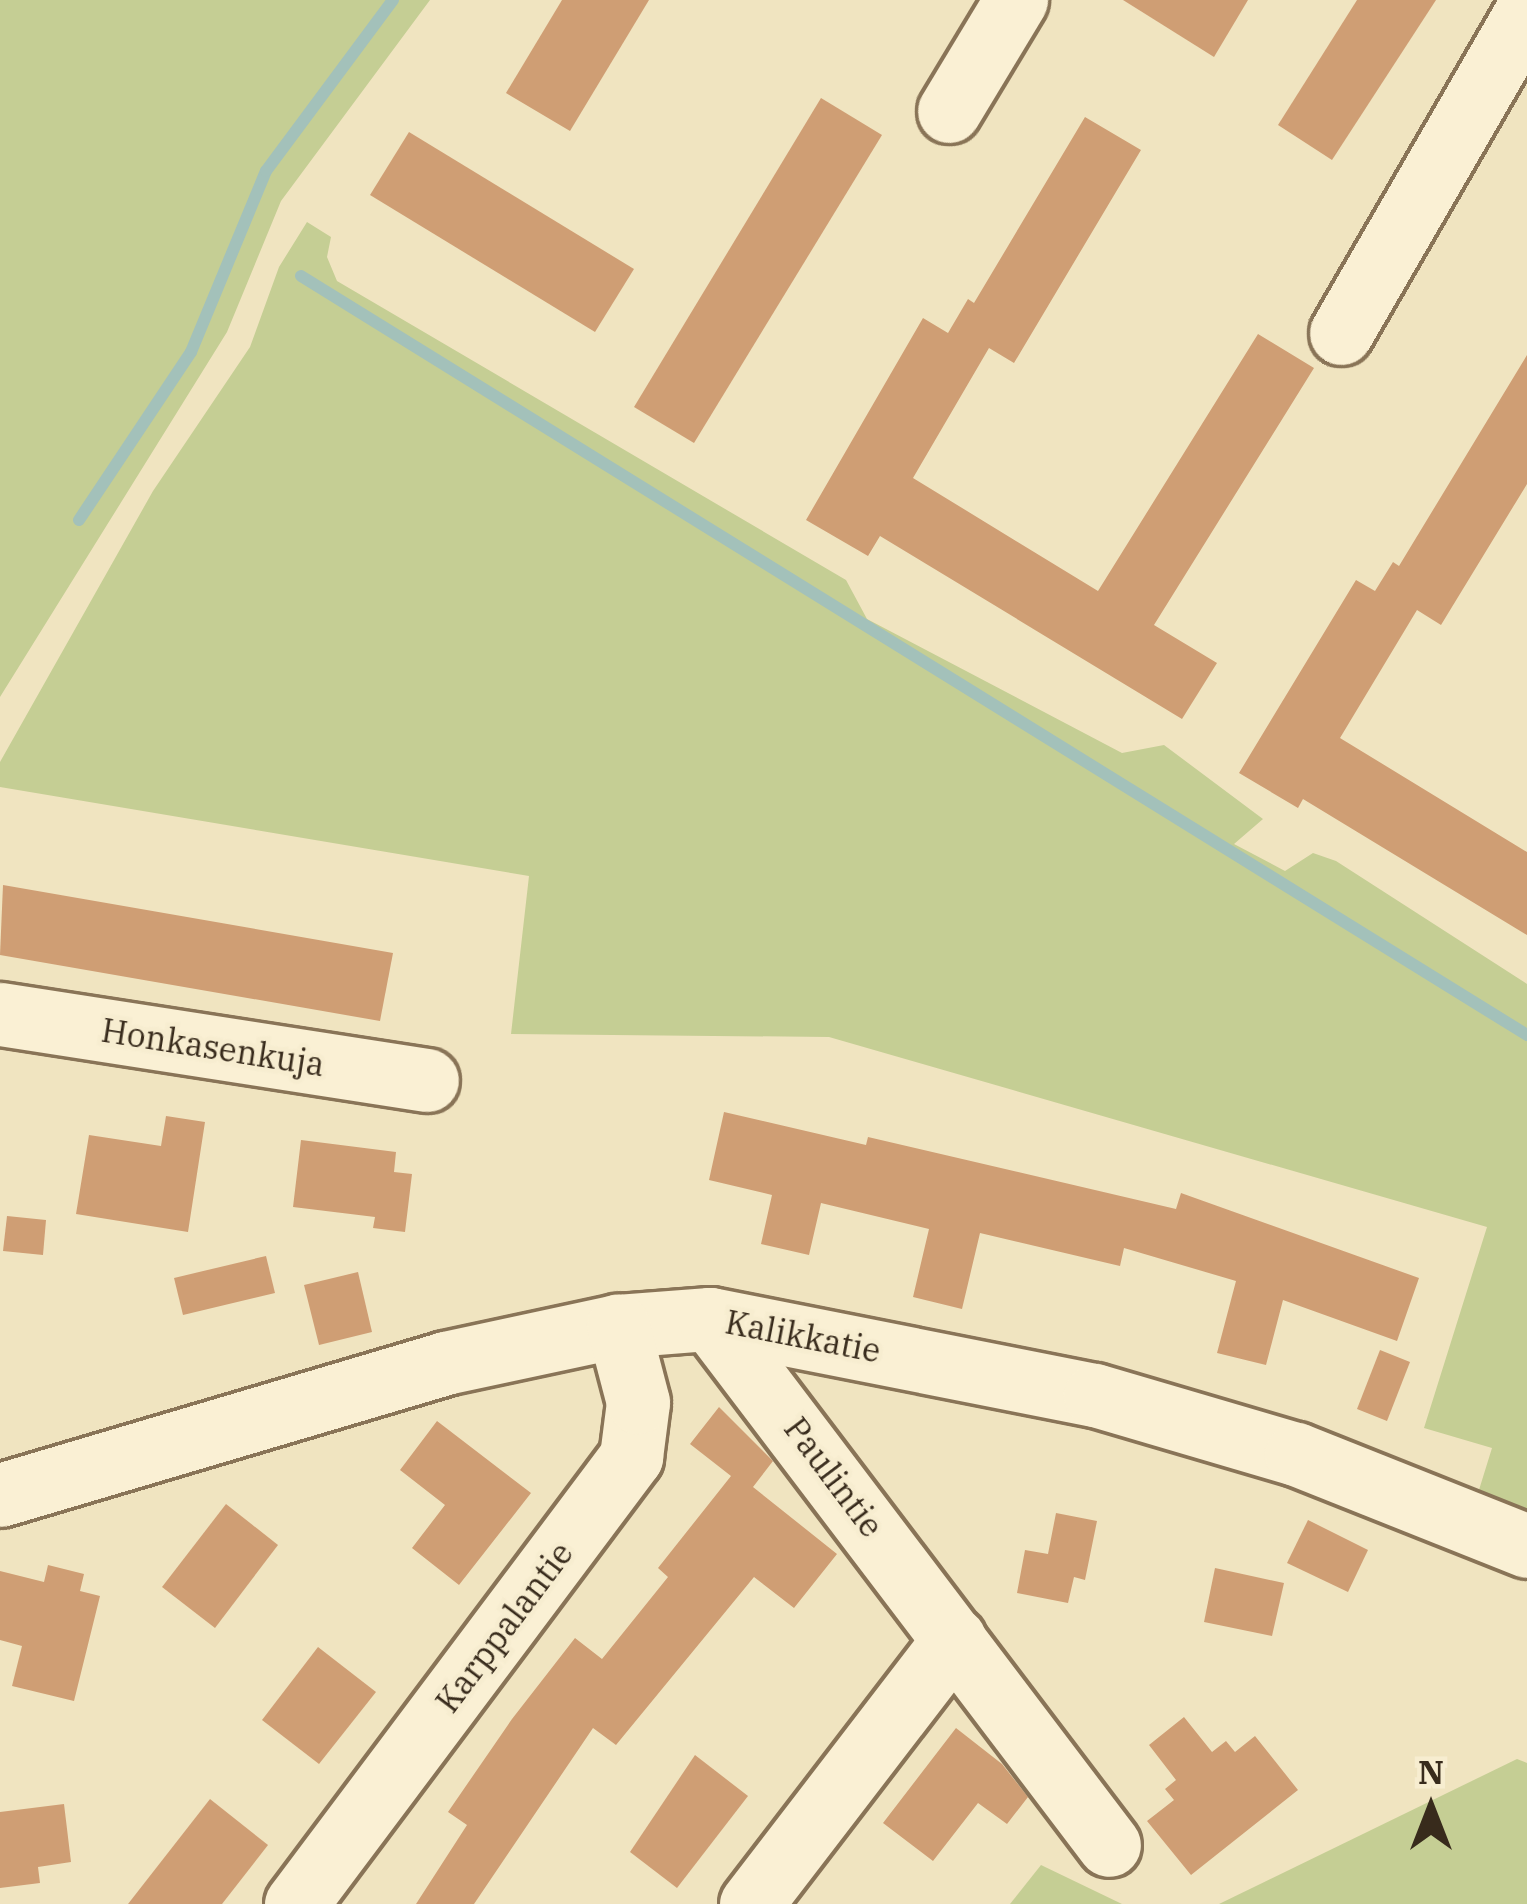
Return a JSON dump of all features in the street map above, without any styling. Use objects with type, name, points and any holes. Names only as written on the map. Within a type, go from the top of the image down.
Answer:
[{"type":"street","points":[[949,111],[1011,8]]},
{"type":"street","points":[[1340,333],[1527,10]]},
{"type":"street","name":"Honkasenkuja","points":[[0,1014],[427,1080]]},
{"type":"street","name":"Kalikkatie","points":[[0,1495],[446,1364],[618,1326],[710,1319],[1095,1395],[1296,1454],[1527,1546]]},
{"type":"street","name":"Paulintie","points":[[710,1319],[1109,1844]]},
{"type":"street","name":"Karppalantie","points":[[296,1904],[631,1457],[638,1402],[618,1326]]},
{"type":"street","points":[[751,1904],[953,1639]]},
{"type":"green space","points":[[0,0],[430,0],[281,201],[227,332],[0,697]]},
{"type":"green space","points":[[307,222],[331,237],[327,257],[337,281],[846,580],[867,619],[1122,753],[1164,745],[1263,819],[1234,844],[1285,871],[1313,853],[1336,861],[1527,984],[1527,1536],[1474,1506],[1492,1448],[1424,1428],[1487,1227],[829,1037],[511,1034],[529,876],[0,787],[0,762],[153,491],[250,347],[279,267]]},
{"type":"green space","points":[[1517,1759],[1527,1763],[1527,1904],[1219,1904]]},
{"type":"green space","points":[[1041,1865],[1122,1904],[1010,1904]]},
{"type":"building","points":[[562,0],[649,0],[570,131],[506,93]]},
{"type":"building","points":[[1123,0],[1248,0],[1214,57]]},
{"type":"building","points":[[1357,0],[1436,0],[1332,160],[1278,125]]},
{"type":"building","points":[[821,98],[882,135],[694,443],[634,407]]},
{"type":"building","points":[[1085,117],[1141,150],[1014,363],[989,348],[913,478],[1098,591],[1258,334],[1314,368],[1154,625],[1217,663],[1182,719],[880,536],[868,556],[806,520],[923,318],[948,333],[968,299],[974,303]]},
{"type":"building","points":[[409,132],[634,269],[595,332],[370,195]]},
{"type":"building","points":[[1527,355],[1527,484],[1441,625],[1417,610],[1340,738],[1527,852],[1527,935],[1303,799],[1298,808],[1239,773],[1356,580],[1375,591],[1393,562],[1399,566]]},
{"type":"building","points":[[3,885],[393,953],[380,1021],[0,955]]},
{"type":"building","points":[[724,1112],[866,1145],[868,1137],[1176,1209],[1181,1193],[1419,1278],[1397,1341],[1283,1300],[1266,1365],[1217,1353],[1236,1281],[1124,1248],[1120,1266],[980,1233],[962,1309],[913,1297],[929,1229],[821,1203],[809,1255],[761,1244],[772,1195],[709,1180]]},
{"type":"building","points":[[166,1116],[205,1122],[188,1232],[76,1214],[89,1135],[161,1146]]},
{"type":"building","points":[[301,1140],[396,1152],[394,1172],[412,1174],[405,1232],[373,1228],[375,1217],[293,1207]]},
{"type":"building","points":[[7,1216],[46,1220],[43,1255],[3,1251]]},
{"type":"building","points":[[266,1256],[275,1293],[183,1315],[174,1278]]},
{"type":"building","points":[[358,1272],[372,1332],[319,1345],[304,1285]]},
{"type":"building","points":[[1380,1350],[1410,1362],[1387,1421],[1357,1409]]},
{"type":"building","points":[[719,1407],[773,1461],[753,1487],[837,1554],[794,1608],[754,1577],[616,1745],[593,1728],[474,1904],[416,1904],[467,1825],[448,1812],[512,1719],[575,1638],[602,1659],[668,1577],[658,1568],[731,1476],[690,1444]]},
{"type":"building","points":[[437,1421],[531,1493],[459,1585],[412,1548],[445,1505],[400,1470]]},
{"type":"building","points":[[226,1504],[278,1545],[215,1628],[162,1587]]},
{"type":"building","points":[[1056,1513],[1097,1521],[1085,1580],[1074,1577],[1068,1603],[1017,1593],[1025,1550],[1048,1554]]},
{"type":"building","points":[[1308,1520],[1368,1550],[1348,1592],[1287,1563]]},
{"type":"building","points":[[48,1565],[84,1574],[80,1591],[100,1596],[74,1701],[12,1686],[22,1646],[0,1640],[0,1571],[44,1582]]},
{"type":"building","points":[[1215,1568],[1284,1583],[1272,1636],[1204,1622]]},
{"type":"building","points":[[318,1647],[376,1692],[319,1764],[262,1720]]},
{"type":"building","points":[[1184,1717],[1212,1752],[1226,1741],[1235,1752],[1255,1736],[1298,1790],[1191,1875],[1147,1821],[1174,1800],[1165,1789],[1176,1780],[1149,1745]]},
{"type":"building","points":[[956,1728],[1002,1764],[1028,1797],[1007,1824],[978,1803],[933,1861],[883,1823]]},
{"type":"building","points":[[695,1755],[748,1796],[677,1888],[630,1852]]},
{"type":"building","points":[[210,1799],[268,1845],[222,1904],[128,1904]]},
{"type":"building","points":[[64,1804],[71,1862],[38,1867],[40,1883],[0,1888],[0,1812]]},
{"type":"waterway","points":[[79,520],[191,352],[266,171],[393,0]]},
{"type":"waterway","points":[[301,276],[1527,1035]]}]
